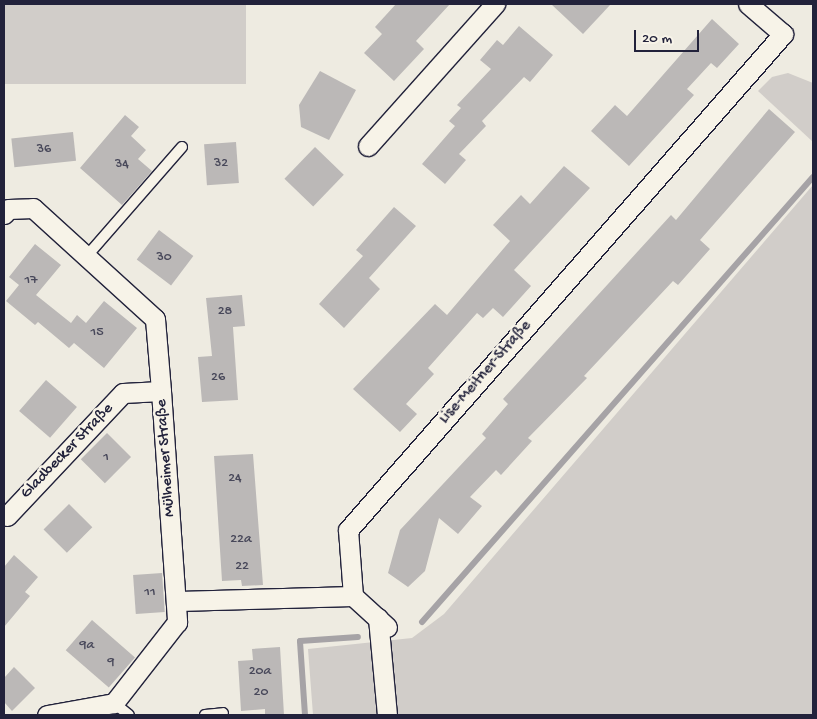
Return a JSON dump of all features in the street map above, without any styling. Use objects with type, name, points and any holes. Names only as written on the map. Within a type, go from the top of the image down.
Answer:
[{"type":"street","points":[[368,146],[495,4]]},
{"type":"street","name":"Lise-Meitner-Straße","points":[[353,596],[348,530],[783,34],[748,4]]},
{"type":"street","name":"Mülheimer Straße","points":[[4,214],[8,209],[33,208],[155,319],[178,601],[177,622],[114,703]]},
{"type":"street","name":"Gladbecker Straße","points":[[7,516],[123,393],[161,391]]},
{"type":"street","points":[[178,601],[353,596],[383,623],[387,715]]},
{"type":"street","points":[[47,715],[114,703]]},
{"type":"lane","points":[[86,257],[182,147]]},
{"type":"lane","points":[[114,703],[129,715]]},
{"type":"lane","points":[[205,715],[223,713]]},
{"type":"shaded area","points":[[4,4],[246,4],[246,84],[4,84]]},
{"type":"shaded area","points":[[788,73],[813,83],[813,142],[758,91],[772,77]]},
{"type":"shaded area","points":[[813,185],[813,715],[313,715],[308,649],[412,638],[444,614]]},
{"type":"building","points":[[396,4],[450,4],[416,41],[424,49],[394,81],[364,53],[382,34],[375,27]]},
{"type":"building","points":[[551,4],[611,4],[583,34]]},
{"type":"building","points":[[712,19],[739,44],[717,68],[711,63],[687,89],[694,95],[629,166],[591,131],[615,105],[627,116]]},
{"type":"building","points":[[519,26],[553,55],[530,82],[524,77],[482,121],[486,126],[459,154],[466,160],[445,184],[422,164],[455,126],[449,121],[461,108],[457,105],[491,69],[480,60],[497,40],[503,45]]},
{"type":"building","points":[[320,71],[356,90],[329,140],[301,127],[299,105]]},
{"type":"building","points":[[769,109],[795,132],[700,240],[710,249],[678,285],[673,281],[584,376],[587,378],[528,438],[532,441],[501,475],[496,470],[470,497],[482,506],[458,534],[439,518],[425,571],[408,587],[388,573],[400,530],[486,438],[482,434],[508,404],[503,399],[671,215],[676,220]]},
{"type":"building","points":[[125,115],[139,127],[131,136],[146,150],[138,159],[152,171],[122,205],[80,168]]},
{"type":"building","points":[[73,132],[76,161],[14,167],[11,138]]},
{"type":"building","points":[[236,142],[239,183],[207,185],[204,144]]},
{"type":"building","points":[[315,147],[344,175],[313,206],[284,179]]},
{"type":"building","points":[[564,166],[590,188],[514,270],[531,286],[503,317],[493,308],[483,318],[477,313],[428,368],[434,374],[406,404],[417,414],[400,432],[353,389],[435,304],[447,315],[510,241],[493,225],[521,195],[530,204]]},
{"type":"building","points":[[394,207],[416,226],[369,278],[380,289],[344,328],[319,304],[363,256],[356,250]]},
{"type":"building","points":[[159,230],[193,256],[171,285],[137,260]]},
{"type":"building","points":[[35,244],[61,265],[36,295],[71,323],[77,315],[86,323],[104,301],[137,328],[104,368],[74,343],[69,348],[38,322],[35,325],[6,301],[19,285],[9,277]]},
{"type":"building","points":[[242,295],[245,326],[233,327],[238,400],[202,402],[198,357],[212,356],[206,298]]},
{"type":"building","points":[[46,380],[77,407],[50,438],[19,411]]},
{"type":"building","points":[[107,433],[131,457],[105,483],[81,459]]},
{"type":"building","points":[[253,454],[263,585],[242,586],[241,580],[222,581],[214,456]]},
{"type":"building","points":[[69,504],[92,527],[67,553],[44,529]]},
{"type":"building","points":[[14,555],[38,577],[25,592],[30,596],[4,627],[4,567]]},
{"type":"building","points":[[162,573],[165,612],[136,614],[133,575]]},
{"type":"building","points":[[92,620],[135,657],[109,688],[66,650]]},
{"type":"building","points":[[280,647],[284,715],[265,715],[265,709],[241,711],[238,661],[253,660],[252,649]]},
{"type":"building","points":[[14,667],[35,688],[12,711],[4,702],[4,678]]},
{"type":"waterway","points":[[422,622],[813,177]]},
{"type":"waterway","points":[[305,715],[300,641],[358,637]]}]
